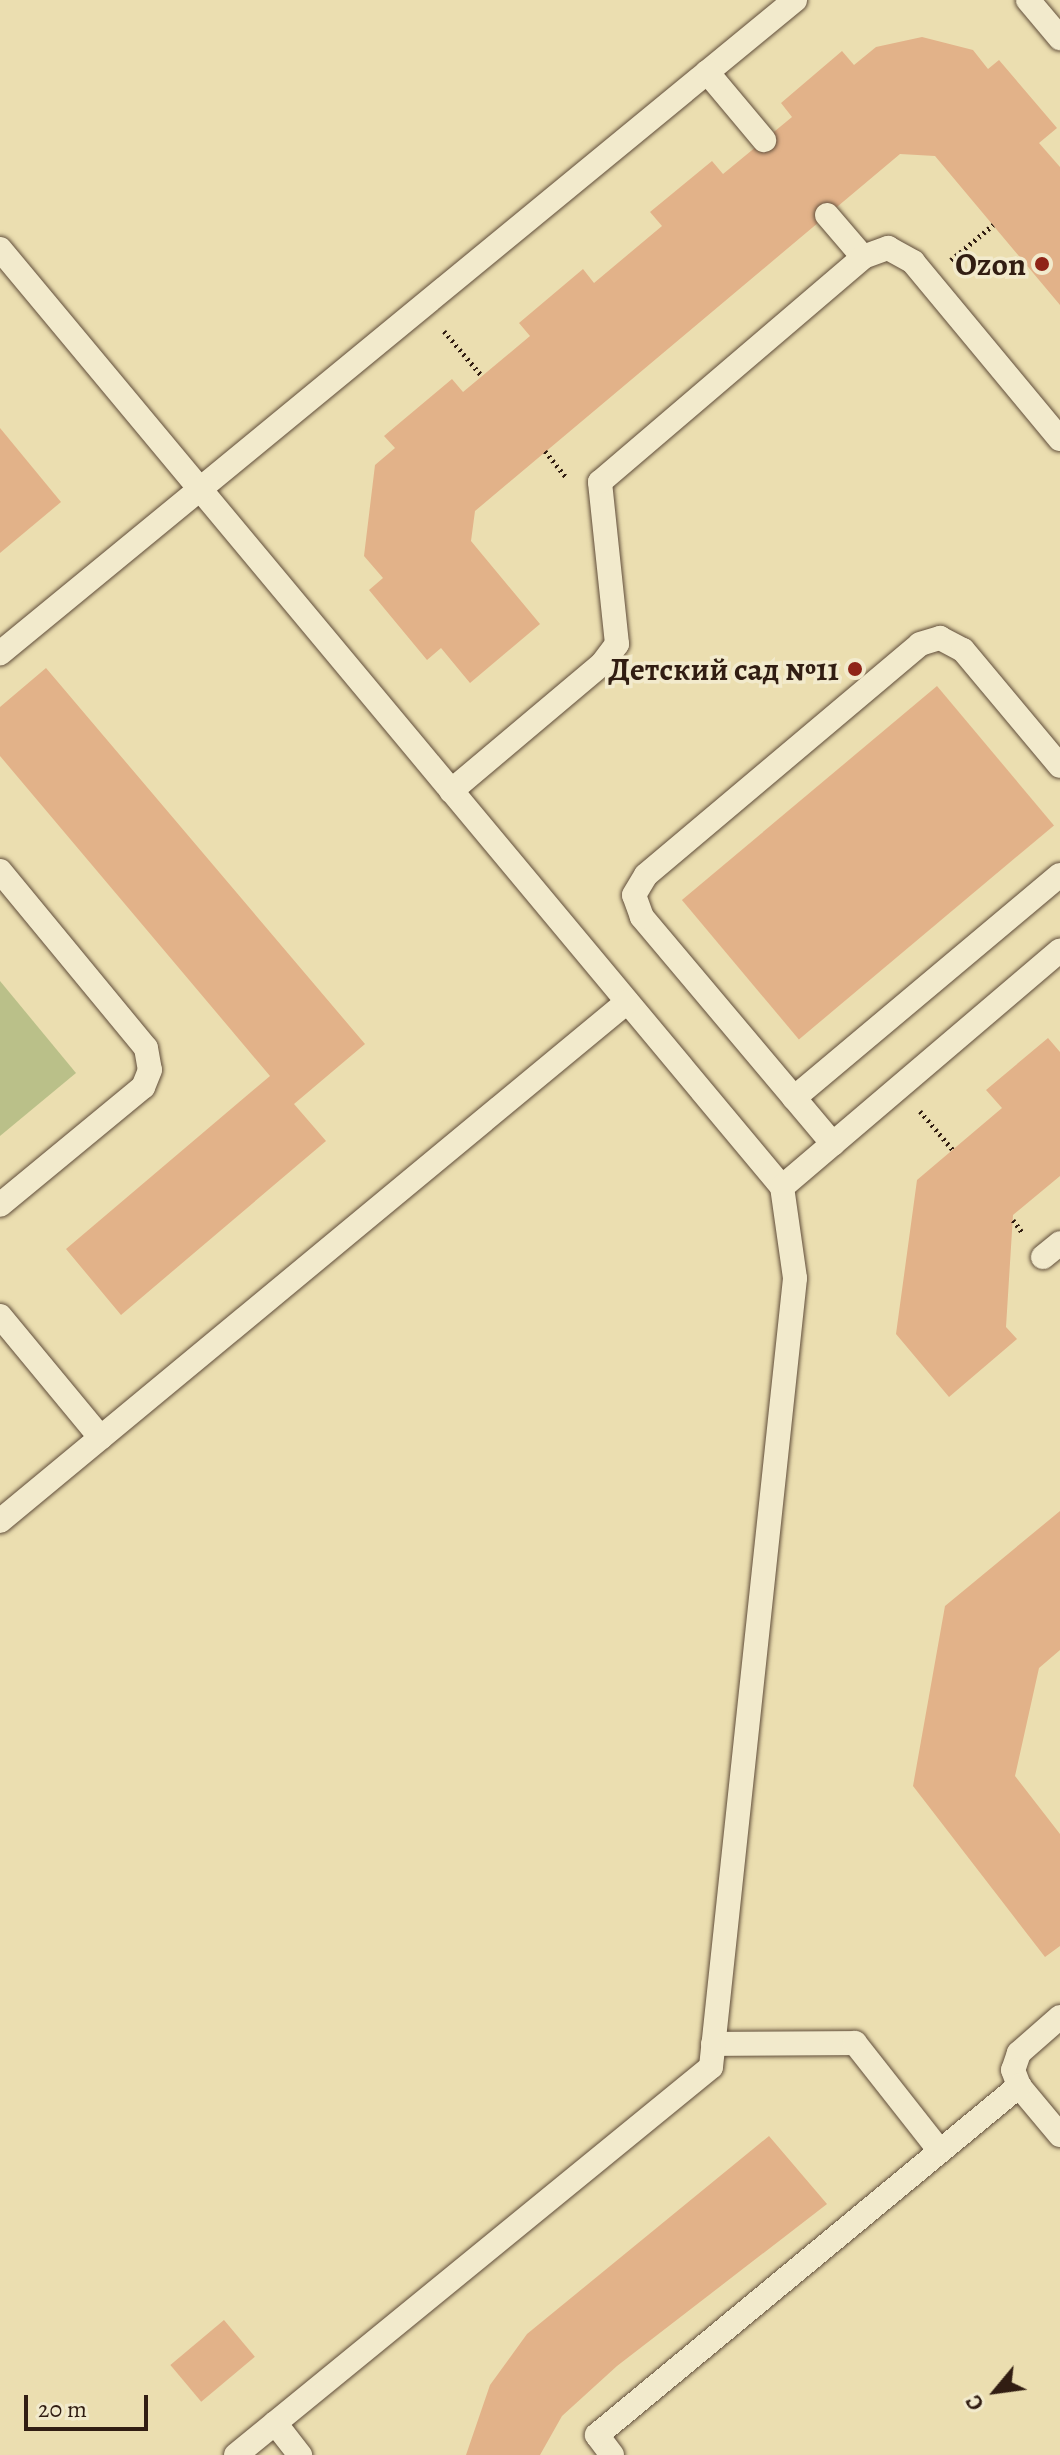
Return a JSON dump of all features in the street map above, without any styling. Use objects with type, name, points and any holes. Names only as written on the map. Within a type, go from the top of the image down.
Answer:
[{"type":"lane","points":[[0,653],[795,0]]},
{"type":"lane","points":[[1028,0],[1060,38]]},
{"type":"lane","points":[[707,72],[764,140]]},
{"type":"lane","points":[[827,215],[863,257]]},
{"type":"lane","points":[[451,791],[602,664],[617,644],[600,482],[614,464],[863,257],[888,248],[913,262],[1060,439]]},
{"type":"lane","points":[[0,249],[782,1187],[795,1278],[711,2067],[236,2455]]},
{"type":"lane","points":[[833,1144],[642,917],[634,895],[646,875],[920,644],[940,638],[963,650],[1060,766]]},
{"type":"lane","points":[[0,871],[146,1048],[150,1070],[143,1087],[0,1205]]},
{"type":"lane","points":[[794,1098],[1060,875]]},
{"type":"lane","points":[[782,1187],[1060,950]]},
{"type":"lane","points":[[0,1521],[627,1002]]},
{"type":"lane","points":[[0,1316],[101,1438]]},
{"type":"lane","points":[[1060,2017],[1015,2059],[1013,2077],[1060,2135]]},
{"type":"lane","points":[[713,2044],[855,2043],[940,2151]]},
{"type":"lane","points":[[612,2455],[597,2435],[1019,2086]]},
{"type":"lane","points":[[275,2423],[300,2455]]},
{"type":"path","points":[[927,280],[993,225]]},
{"type":"path","points":[[423,306],[482,376]]},
{"type":"path","points":[[900,1087],[953,1150]]},
{"type":"green space","points":[[0,981],[76,1073],[0,1136]]},
{"type":"building","points":[[922,37],[973,50],[988,69],[999,60],[1057,128],[1039,143],[1060,167],[1060,305],[935,156],[900,154],[475,511],[471,541],[540,624],[470,683],[441,648],[427,660],[369,590],[383,578],[364,556],[375,465],[395,448],[384,436],[452,379],[463,392],[530,336],[519,323],[583,269],[594,283],[662,226],[650,212],[712,161],[723,174],[792,117],[781,103],[842,51],[854,65],[876,47]]},
{"type":"building","points":[[0,428],[61,502],[0,553]]},
{"type":"building","points":[[46,668],[365,1044],[294,1104],[326,1141],[121,1315],[66,1249],[270,1076],[0,756],[0,707]]},
{"type":"building","points":[[937,686],[1054,825],[799,1039],[682,900]]},
{"type":"building","points":[[1048,1038],[1060,1052],[1060,1176],[1013,1215],[1006,1327],[1017,1339],[949,1397],[896,1334],[917,1180],[1002,1108],[986,1090]]},
{"type":"building","points":[[1060,1511],[1060,1650],[1039,1668],[1015,1776],[1060,1834],[1060,1946],[1045,1957],[913,1786],[945,1606]]},
{"type":"building","points":[[769,2136],[827,2204],[617,2366],[562,2416],[540,2455],[466,2455],[490,2385],[527,2334]]},
{"type":"building","points":[[224,2320],[255,2357],[201,2402],[170,2365]]},
{"type":"place","name":"Ozon","points":[[1042,264]]},
{"type":"place","name":"Детский сад №11","points":[[855,669]]}]
